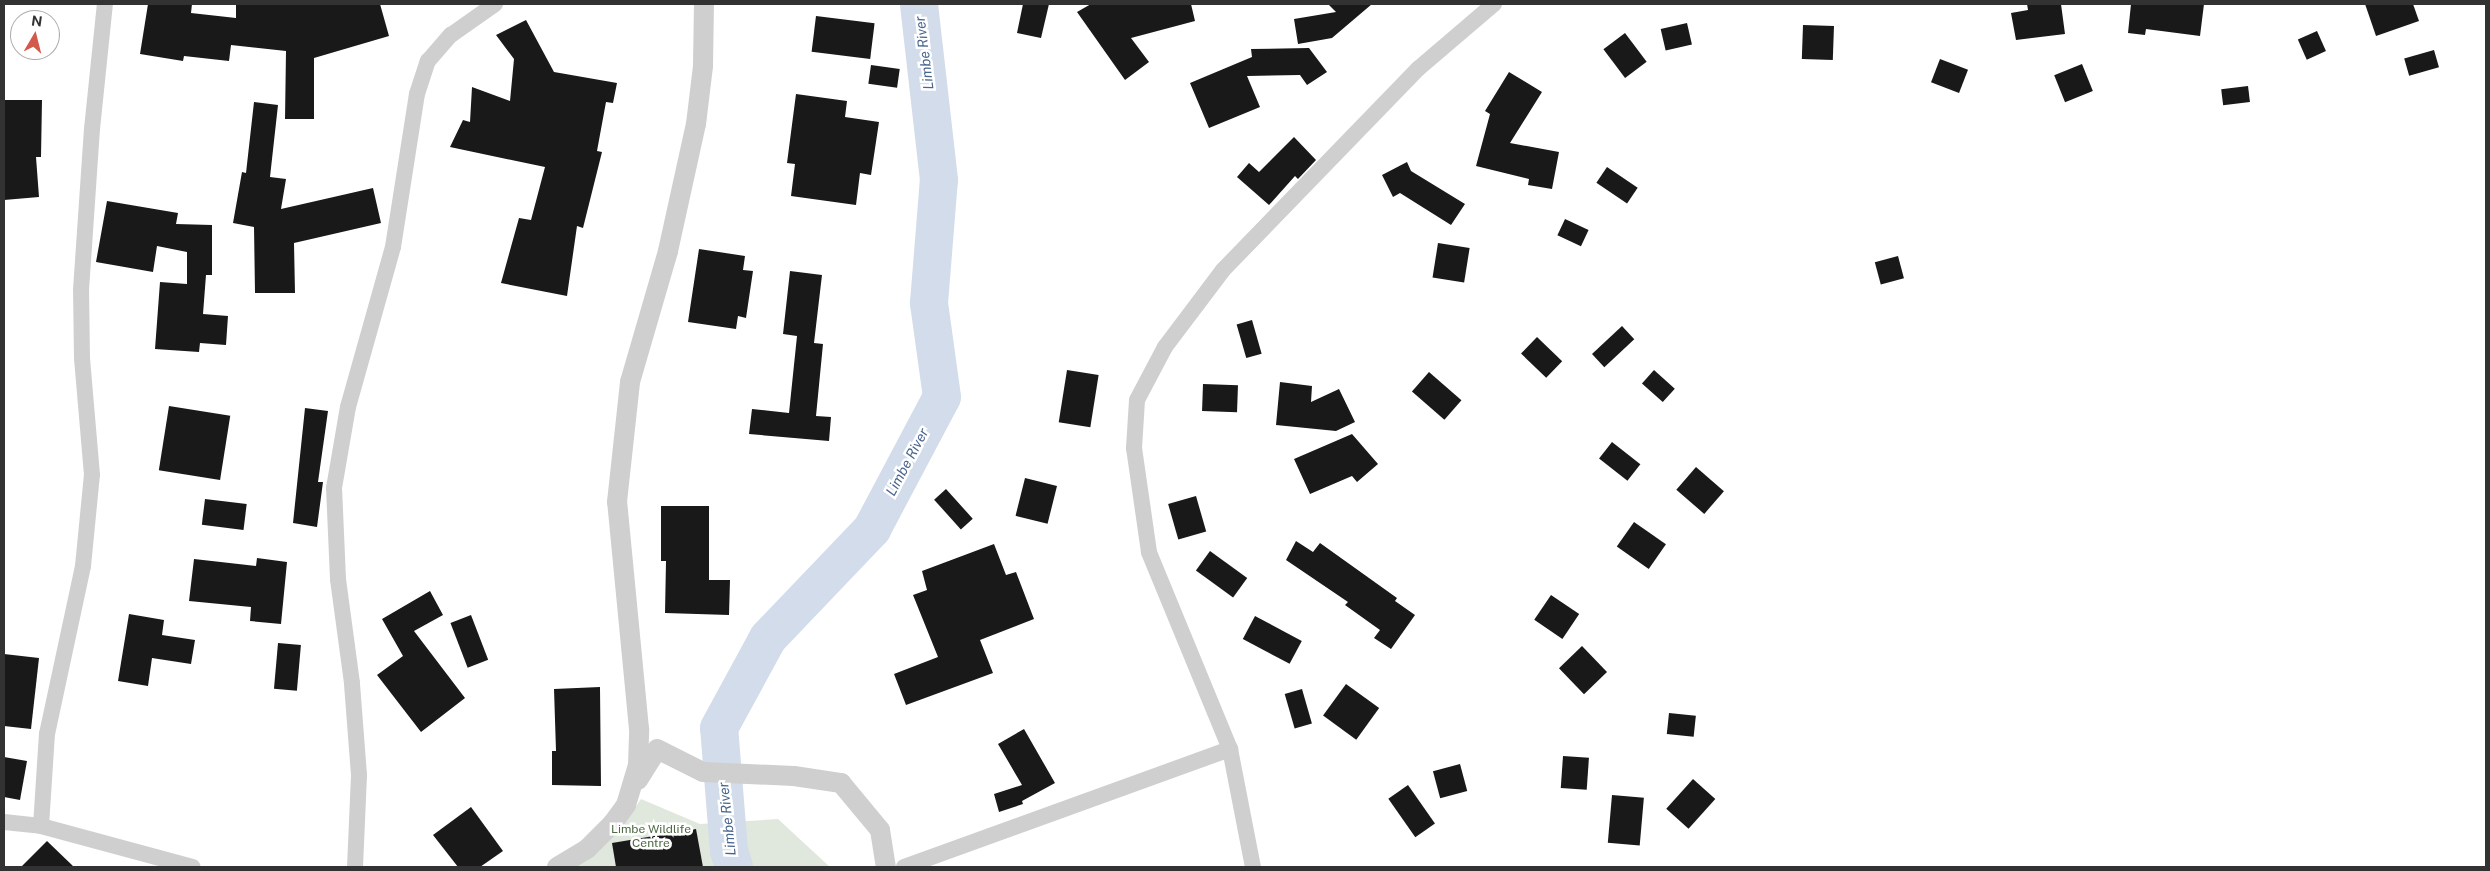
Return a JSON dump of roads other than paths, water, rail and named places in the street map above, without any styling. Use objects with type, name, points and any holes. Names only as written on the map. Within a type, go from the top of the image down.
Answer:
[{"type":"street","points":[[41,826],[47,734],[83,566],[92,476],[82,358],[81,290],[92,129],[106,4]]},
{"type":"street","points":[[355,867],[359,775],[352,683],[338,579],[334,488],[348,407],[392,247],[418,94],[428,61],[451,35],[495,4]]},
{"type":"street","points":[[632,789],[638,764],[639,729],[617,502],[630,382],[668,251],[696,124],[703,66],[704,4]]},
{"type":"street","points":[[1253,867],[1230,749],[1148,552],[1134,448],[1137,400],[1166,347],[1224,270],[1419,68],[1494,4]]},
{"type":"street","points":[[904,867],[1230,749]]},
{"type":"street","points":[[557,867],[587,849],[614,823],[632,789],[657,750],[703,772],[754,773],[841,783],[880,830],[886,867]]},
{"type":"street","points":[[4,822],[41,826],[167,863],[194,867]]},
{"type":"waterway","name":"Limbe River","points":[[734,867],[729,851],[719,728],[768,638],[872,529],[942,397],[929,303],[939,180],[919,4]]},
{"type":"park label","name":"Limbe Wildlife Centre","points":[[651,837]]}]
